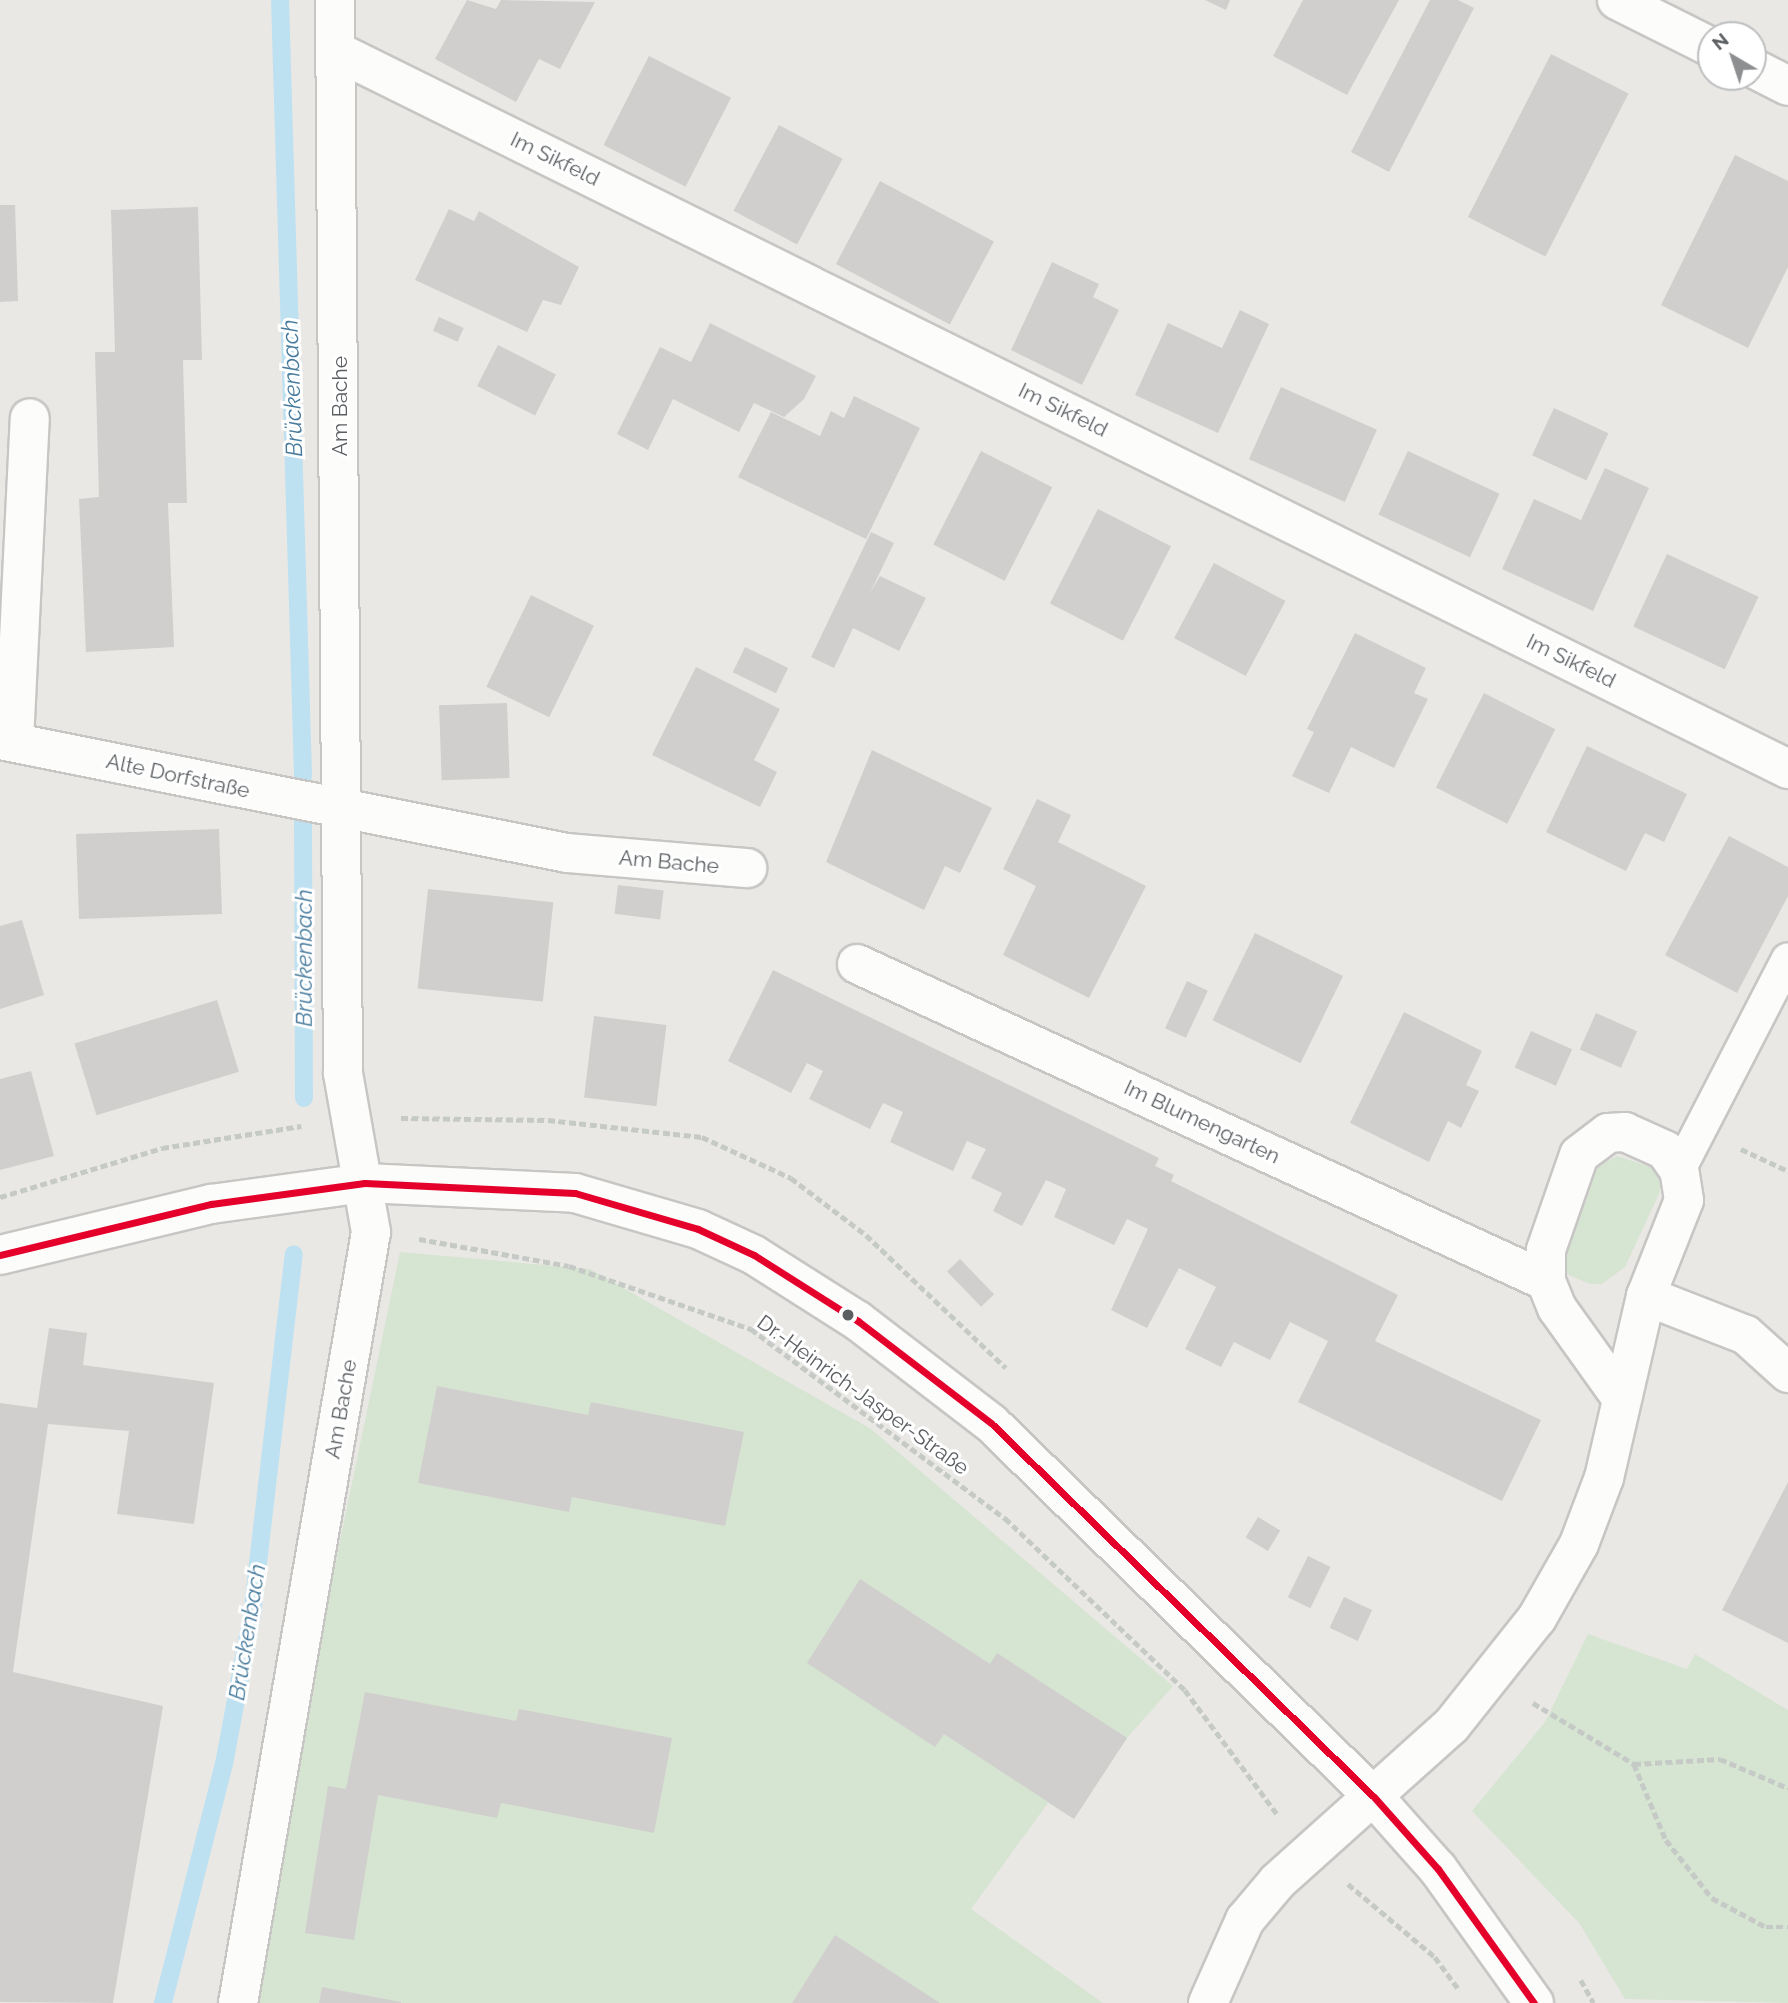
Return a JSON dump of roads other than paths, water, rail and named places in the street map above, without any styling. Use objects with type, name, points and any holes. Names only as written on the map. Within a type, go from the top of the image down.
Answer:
[{"type":"street","name":"Am Bache","points":[[239,2003],[371,1232],[365,1183],[343,1073],[338,52],[335,0]]},
{"type":"street","points":[[1618,0],[1697,40]]},
{"type":"street","name":"Im Sikfeld","points":[[338,52],[1788,769]]},
{"type":"street","points":[[1767,75],[1788,86]]},
{"type":"street","name":"Alte Dorfstraße","points":[[30,418],[7,741],[342,811]]},
{"type":"street","name":"Am Bache","points":[[342,811],[567,853],[747,868]]},
{"type":"street","name":"Im Blumengarten","points":[[857,964],[1546,1281]]},
{"type":"street","points":[[1208,2003],[1245,1920],[1493,1679],[1579,1544],[1604,1478],[1620,1396],[1646,1296],[1684,1200],[1679,1170],[1647,1137],[1625,1132],[1593,1141],[1579,1155],[1548,1232],[1546,1281],[1574,1338],[1620,1396]]},
{"type":"street","points":[[0,1255],[211,1204],[365,1183],[575,1194],[698,1229],[802,1283],[991,1423],[1374,1797],[1438,1869],[1534,2003]]},
{"type":"street","points":[[1646,1296],[1746,1335],[1788,1373]]},
{"type":"lane","points":[[1679,1170],[1704,1131],[1788,959]]},
{"type":"waterway","name":"Brückenbach","points":[[280,0],[303,776]]},
{"type":"waterway","name":"Brückenbach","points":[[303,819],[304,1098]]},
{"type":"waterway","name":"Brückenbach","points":[[163,2003],[224,1764],[252,1615],[294,1254]]}]
